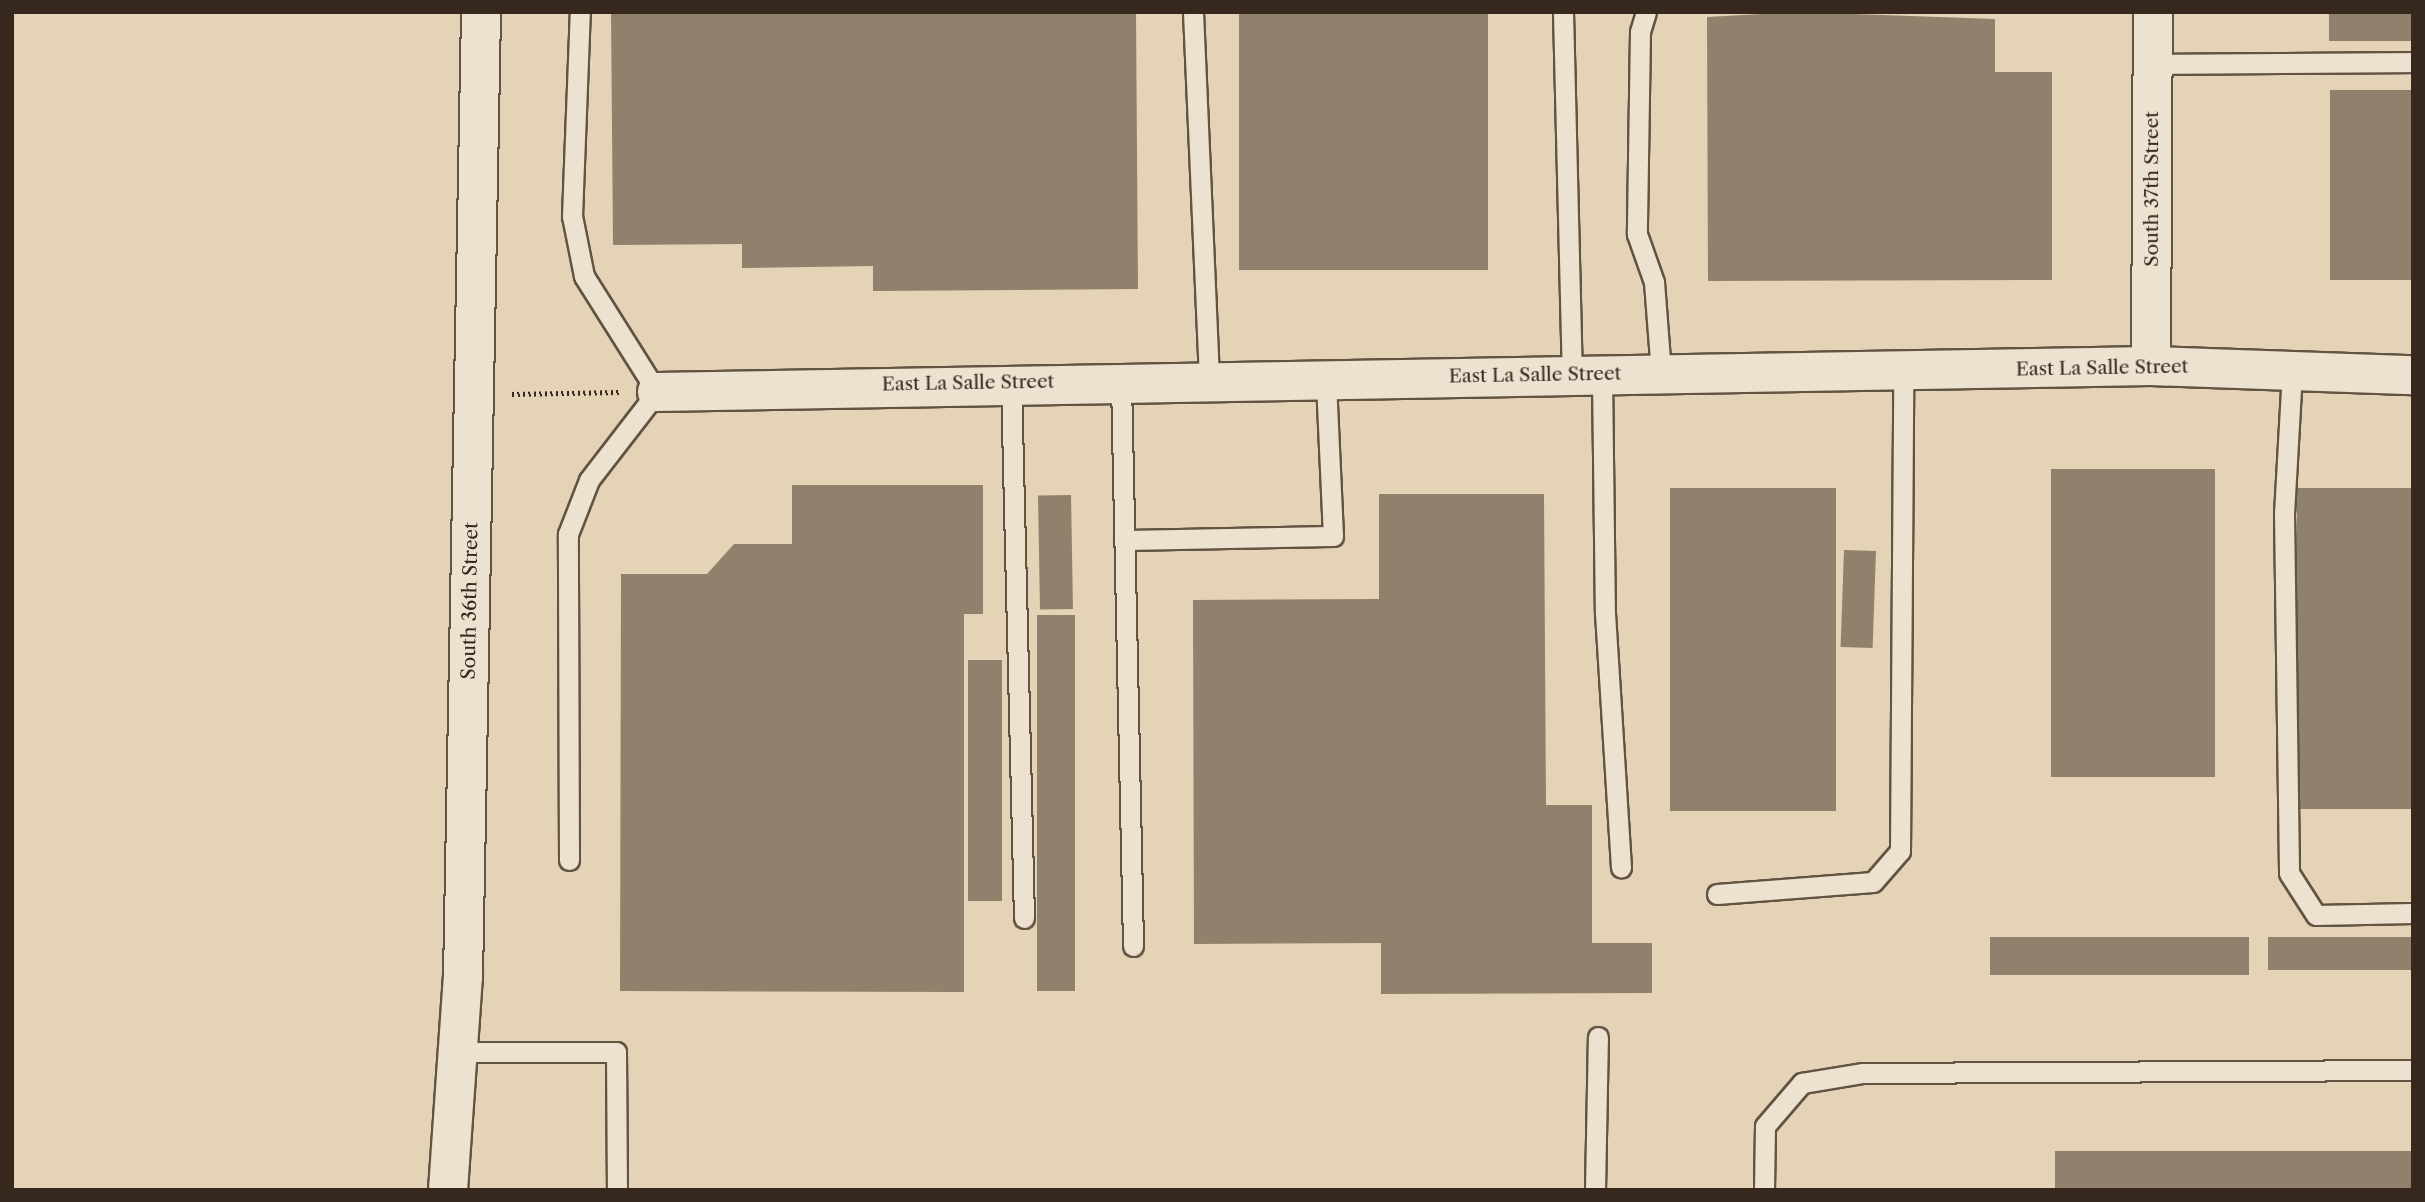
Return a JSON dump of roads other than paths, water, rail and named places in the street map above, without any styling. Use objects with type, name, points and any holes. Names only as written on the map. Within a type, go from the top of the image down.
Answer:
[{"type":"street","name":"South 36th Street","points":[[448,1190],[458,1052],[481,12]]},
{"type":"street","name":"South 37th Street","points":[[2151,366],[2152,12]]},
{"type":"street","name":"East La Salle Street","points":[[657,392],[1121,381],[2151,366],[2413,375]]},
{"type":"lane","points":[[569,860],[568,534],[589,480],[657,392],[581,264],[572,216],[580,12]]},
{"type":"lane","points":[[1193,12],[1209,380]]},
{"type":"lane","points":[[1563,12],[1621,867]]},
{"type":"lane","points":[[1646,12],[1640,32],[1637,234],[1654,282],[1661,373]]},
{"type":"lane","points":[[2152,64],[2413,62]]},
{"type":"lane","points":[[2292,370],[2284,512],[2289,873],[2316,915],[2413,913]]},
{"type":"lane","points":[[1717,894],[1873,882],[1900,851],[1903,371]]},
{"type":"lane","points":[[1124,540],[1333,536],[1326,379]]},
{"type":"lane","points":[[1121,381],[1133,946]]},
{"type":"lane","points":[[1011,383],[1024,918]]},
{"type":"lane","points":[[1595,1190],[1598,1037]]},
{"type":"lane","points":[[458,1052],[616,1052],[617,1190]]},
{"type":"lane","points":[[1764,1190],[1765,1126],[1802,1083],[1863,1073],[2413,1069]]}]
